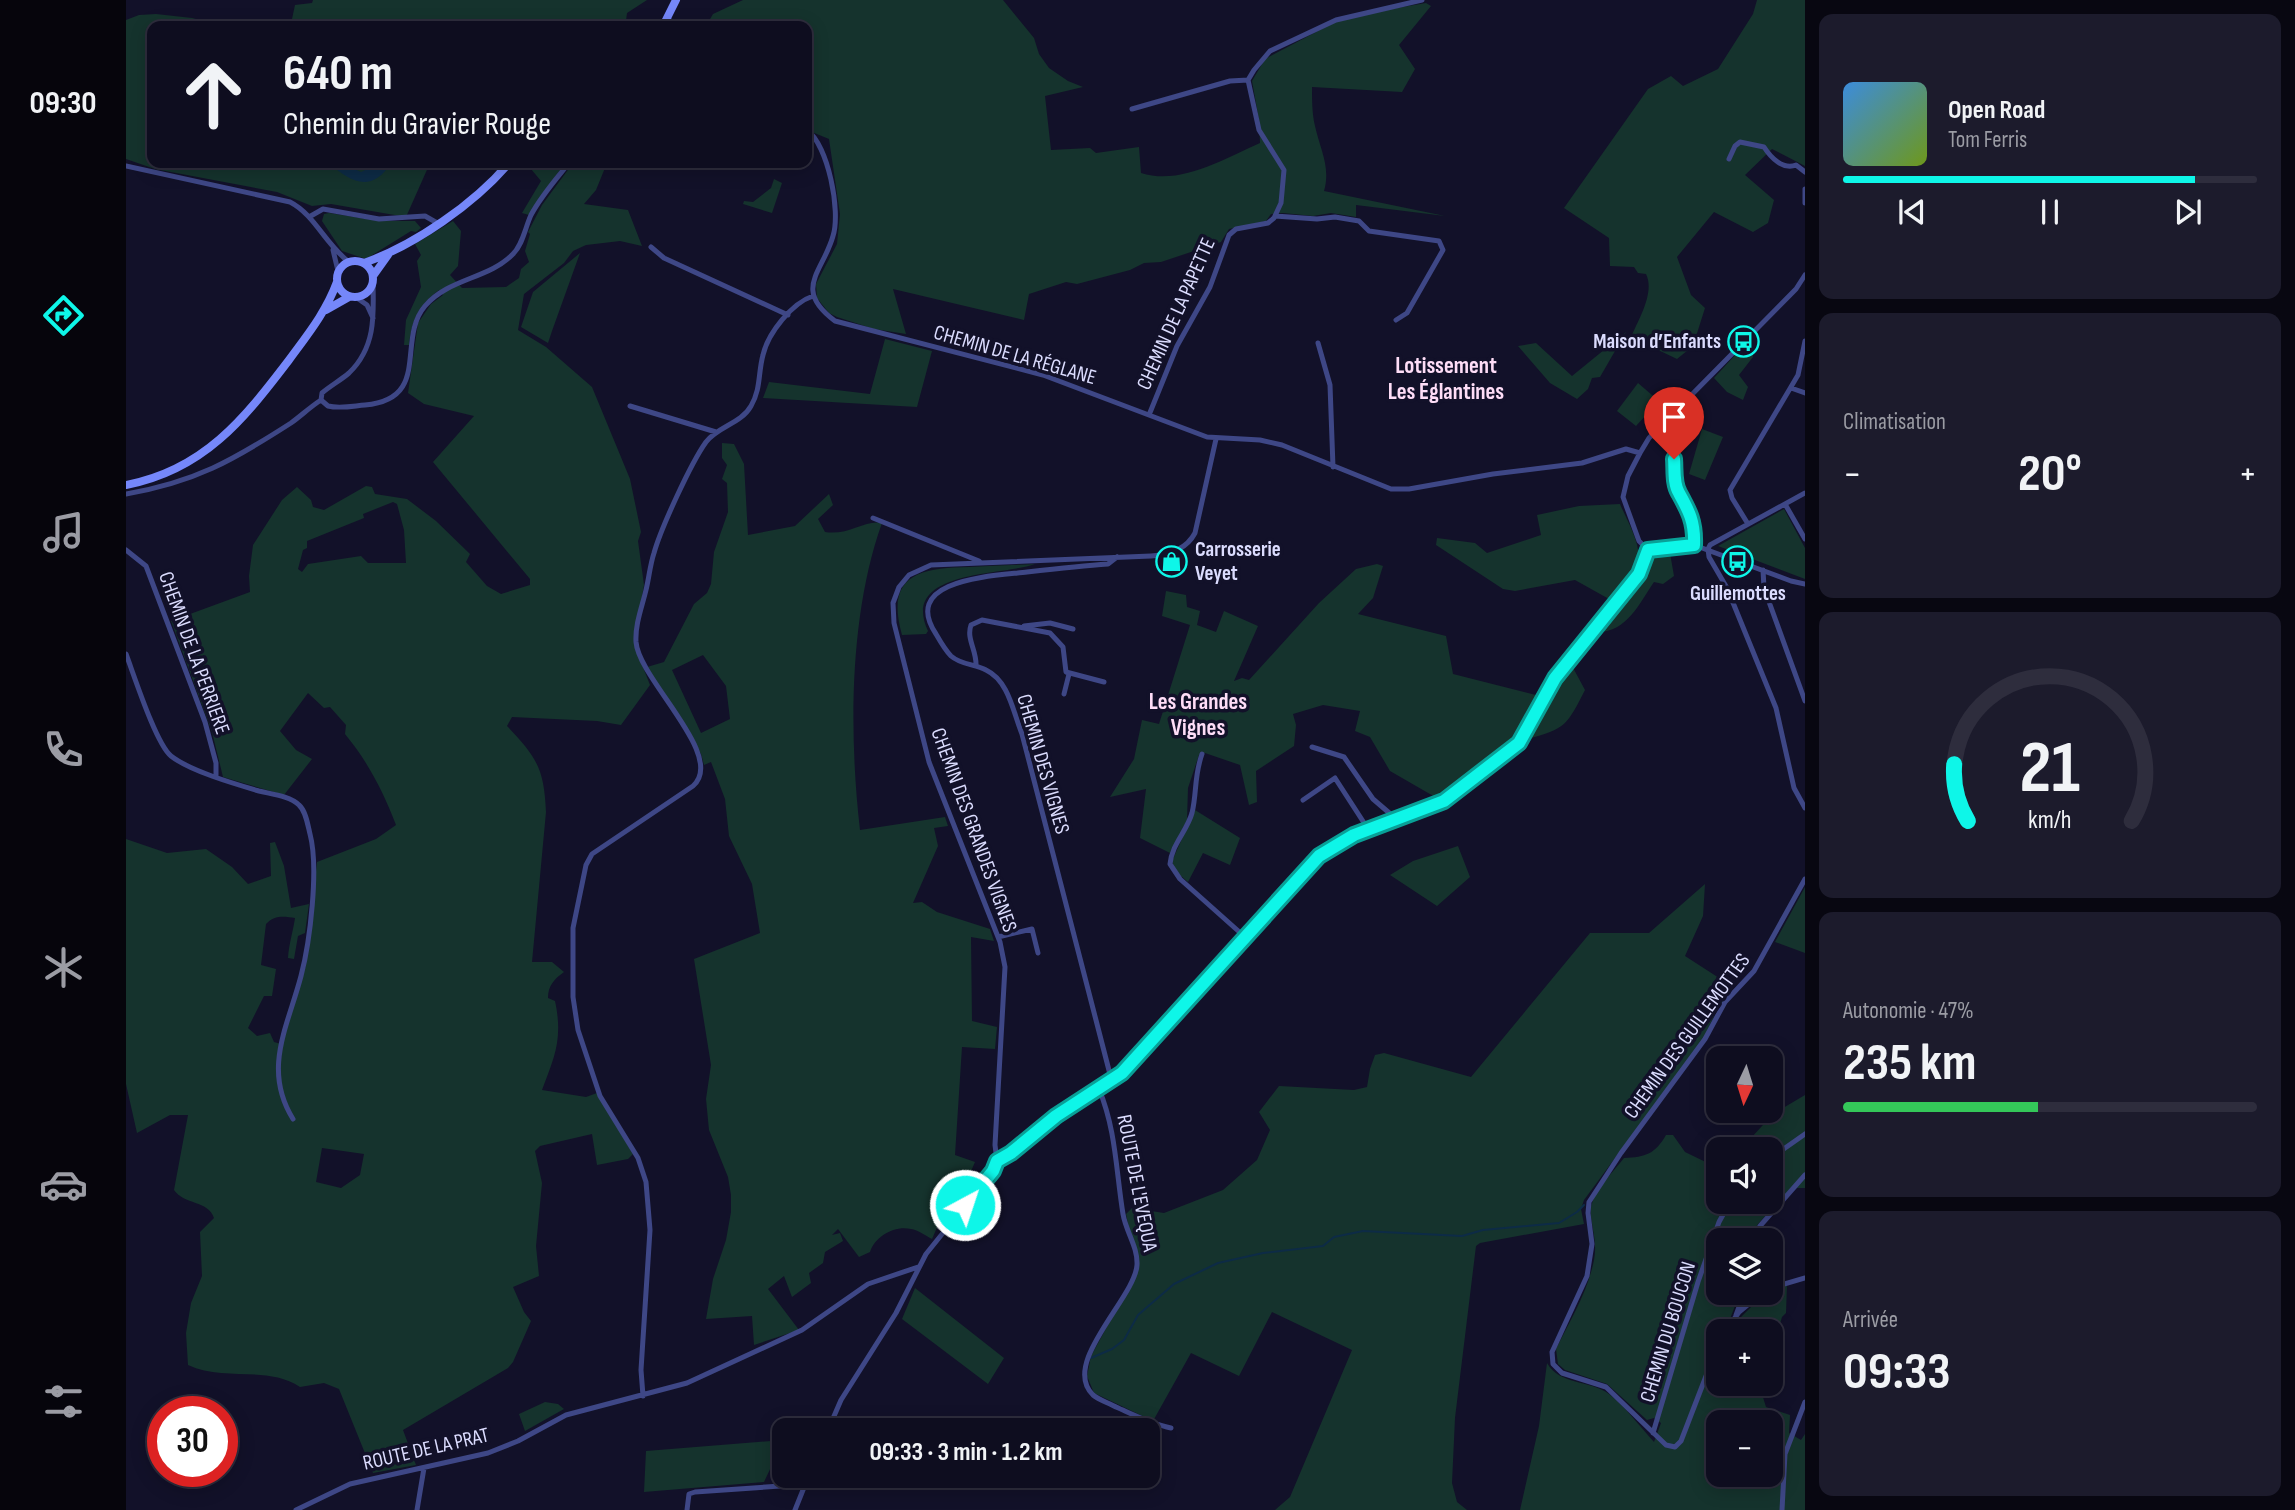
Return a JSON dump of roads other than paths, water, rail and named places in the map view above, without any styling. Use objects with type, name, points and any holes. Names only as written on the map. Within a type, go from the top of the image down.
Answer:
[{"type":"main road","points":[[667,21],[676,0]]},
{"type":"main road","points":[[126,485],[180,466],[231,432],[253,408],[324,312],[337,282],[338,271],[349,262],[364,263],[388,255],[439,223],[503,168]]},
{"type":"main road","points":[[337,282],[343,294],[364,296],[388,255]]},
{"type":"main road","points":[[364,263],[373,280]]},
{"type":"main road","points":[[324,312],[353,297]]},
{"type":"street","points":[[1275,216],[1281,204],[1284,170],[1259,130],[1248,80],[1270,51],[1336,20],[1422,0]]},
{"type":"street","points":[[1132,110],[1230,81],[1248,80]]},
{"type":"street","points":[[643,1396],[641,1358],[650,1230],[646,1182],[638,1158],[600,1096],[578,1030],[573,997],[573,937],[583,879],[592,854],[693,786],[702,773],[702,761],[691,738],[648,674],[639,655],[636,632],[654,552],[700,452],[716,432],[741,418],[749,410],[759,387],[765,349],[797,305],[813,296],[817,269],[833,238],[835,214],[821,145],[812,135]]},
{"type":"street","points":[[1729,159],[1735,146],[1743,142],[1764,147],[1773,161],[1791,167],[1796,165],[1805,172]]},
{"type":"street","points":[[126,166],[296,205],[309,216],[333,250],[349,262]]},
{"type":"street","points":[[321,400],[332,407],[374,404],[398,392],[408,378],[414,326],[423,309],[448,287],[492,268],[513,254],[539,203],[565,168]]},
{"type":"street","points":[[1805,189],[1805,203]]},
{"type":"street","points":[[309,216],[323,209],[379,219],[425,216],[439,223]]},
{"type":"street","name":"CHEMIN DE LA PAPETTE","points":[[1149,415],[1177,346],[1210,287],[1229,235],[1236,229],[1268,223],[1275,216],[1317,219],[1335,217],[1359,221],[1369,231],[1439,241],[1443,250],[1407,313],[1396,320]]},
{"type":"street","points":[[651,247],[664,258],[788,315]]},
{"type":"street","points":[[333,250],[338,271]]},
{"type":"street","points":[[1648,550],[1639,541],[1623,497],[1628,476],[1640,453],[1660,427],[1796,289],[1805,275]]},
{"type":"street","points":[[126,494],[183,482],[216,468],[293,422],[321,400],[324,392],[350,372],[370,341],[374,321],[373,280]]},
{"type":"street","name":"CHEMIN DE LA RÉGLANE","points":[[813,296],[827,315],[849,326],[1024,369],[1216,439],[1272,443],[1381,487],[1401,490],[1493,474],[1581,463],[1626,449],[1640,453]]},
{"type":"street","points":[[353,297],[367,305],[374,321]]},
{"type":"street","points":[[1748,524],[1732,498],[1732,485],[1801,370],[1805,341]]},
{"type":"street","points":[[1318,343],[1329,385],[1333,467]]},
{"type":"street","points":[[1791,387],[1805,393]]},
{"type":"street","points":[[630,406],[716,432]]},
{"type":"street","points":[[1660,427],[1674,459],[1679,493],[1685,499],[1692,516],[1694,545]]},
{"type":"street","name":"CHEMIN DES GRANDES VIGNES","points":[[997,1161],[995,1145],[1005,967],[998,937],[926,752],[892,612],[895,595],[909,575],[919,569],[942,564],[1162,555],[1177,550],[1192,539],[1216,439]]},
{"type":"street","points":[[1805,493],[1710,545],[1709,549],[1709,557],[1727,588],[1776,708],[1794,788],[1805,808]]},
{"type":"street","points":[[1785,504],[1805,539]]},
{"type":"street","points":[[873,518],[982,562]]},
{"type":"street","points":[[1648,550],[1694,545],[1805,584]]},
{"type":"street","name":"CHEMIN DE LA PERRIERE","points":[[126,550],[146,566],[205,722],[216,763],[216,777]]},
{"type":"street","points":[[834,1418],[852,1380],[897,1313],[918,1267],[934,1243],[993,1171],[997,1161],[1011,1153],[1056,1116],[1112,1082],[1142,1053],[1319,856],[1337,843],[1394,817],[1450,798],[1482,769],[1500,759],[1519,743],[1555,678],[1639,574],[1648,550]]},
{"type":"street","name":"CHEMIN DES VIGNES","points":[[1112,1082],[1022,734],[1008,695],[999,680],[989,671],[952,657],[928,623],[926,610],[934,597],[971,578],[1108,564],[1116,557]]},
{"type":"street","points":[[1763,570],[1764,588],[1805,701]]},
{"type":"street","points":[[976,666],[969,633],[974,623],[982,620],[1023,626],[1050,624],[1073,629]]},
{"type":"street","points":[[1023,626],[1047,632],[1058,639],[1065,655],[1065,669],[1069,674],[1104,682]]},
{"type":"street","points":[[126,654],[165,750],[175,758],[216,777],[297,803],[303,810],[315,851],[304,964],[279,1047],[282,1090],[293,1119]]},
{"type":"street","points":[[1796,675],[1805,672]]},
{"type":"street","points":[[1064,694],[1069,674]]},
{"type":"street","points":[[1312,747],[1344,757],[1373,799],[1394,817]]},
{"type":"street","points":[[1202,754],[1194,782],[1192,813],[1170,863],[1180,879],[1245,937]]},
{"type":"street","points":[[1303,800],[1335,778],[1368,829]]},
{"type":"street","name":"CHEMIN DES GUILLEMOTTES","points":[[1653,1433],[1606,1387],[1562,1373],[1553,1364],[1554,1345],[1587,1276],[1592,1244],[1588,1207],[1621,1153],[1705,1039],[1725,1002],[1754,971],[1805,879]]},
{"type":"street","points":[[998,937],[1032,929],[1038,953]]},
{"type":"street","name":"ROUTE DE L'EVEQUA","points":[[1100,1089],[1114,1136],[1123,1217],[1137,1263],[1127,1290],[1090,1353],[1086,1378],[1089,1390],[1096,1397],[1146,1421],[1171,1428]]},
{"type":"street","points":[[1783,1150],[1805,1134]]},
{"type":"street","points":[[1759,1228],[1805,1175]]},
{"type":"street","name":"CHEMIN DU BOUCON","points":[[1653,1433],[1698,1282],[1723,1214]]},
{"type":"street","name":"ROUTE DE LA PRAT","points":[[296,1510],[350,1484],[508,1446],[566,1415],[696,1380],[734,1359],[802,1330],[857,1290],[908,1268],[918,1267]]},
{"type":"street","points":[[1783,1284],[1805,1278]]},
{"type":"street","points":[[1733,1319],[1740,1305]]},
{"type":"street","points":[[1736,1315],[1748,1305]]},
{"type":"street","points":[[1653,1433],[1670,1447],[1681,1441],[1706,1376]]},
{"type":"street","points":[[1782,1510],[1785,1454],[1805,1402]]},
{"type":"street","points":[[417,1510],[424,1468]]},
{"type":"street","points":[[687,1510],[689,1494],[695,1492],[772,1487]]},
{"type":"street","points":[[795,1510],[804,1488]]},
{"type":"water","points":[[335,168],[352,168],[361,172],[369,168],[387,168],[369,181],[361,182],[345,176]]},
{"type":"waterway","points":[[1091,1358],[1112,1349],[1124,1340],[1138,1315],[1174,1284],[1218,1263],[1263,1253],[1323,1246],[1334,1237],[1363,1231],[1462,1236],[1483,1230],[1559,1223],[1584,1205]]},
{"type":"place","name":"Maison d’Enfants","points":[[1744,341]]},
{"type":"place","name":"Carrosserie Veyet","points":[[1172,561]]},
{"type":"place","name":"Guillemottes","points":[[1738,561]]},
{"type":"district","name":"Lotissement Les Églantines","points":[[1446,379]]},
{"type":"district","name":"Les Grandes Vignes","points":[[1198,715]]}]
